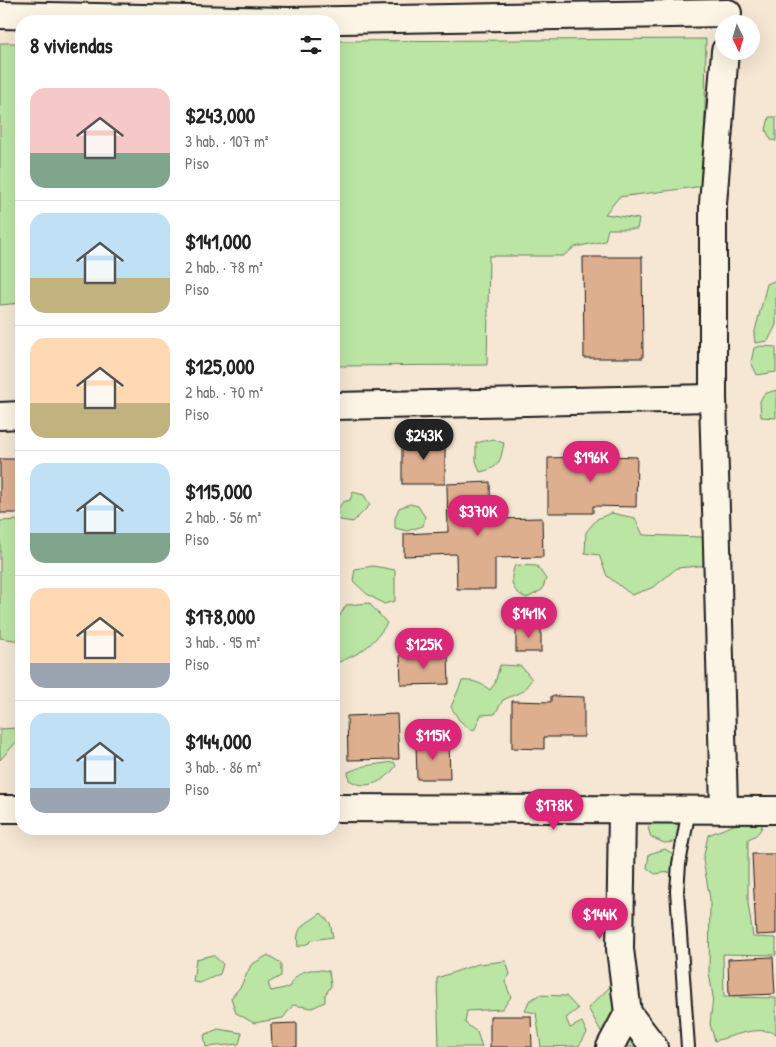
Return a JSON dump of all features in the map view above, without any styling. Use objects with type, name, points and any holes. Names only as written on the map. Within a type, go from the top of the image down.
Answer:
[{"type":"street","points":[[289,0],[290,15]]},
{"type":"street","points":[[340,20],[728,12]]},
{"type":"street","points":[[0,14],[41,15]]},
{"type":"street","points":[[724,60],[714,204],[714,398],[724,808]]},
{"type":"street","points":[[340,406],[714,398]]},
{"type":"street","points":[[0,416],[15,415]]},
{"type":"street","points":[[340,808],[622,811],[724,808],[776,810]]},
{"type":"street","points":[[0,809],[15,809]]},
{"type":"street","points":[[622,811],[620,949],[628,1014],[654,1047]]},
{"type":"street","points":[[610,1047],[628,1014]]},
{"type":"lane","points":[[688,1047],[677,891],[679,864],[689,809]]},
{"type":"green space","points":[[706,39],[704,186],[619,197],[605,214],[639,219],[637,229],[608,229],[605,241],[575,247],[563,256],[489,256],[487,365],[340,366],[340,41]]},
{"type":"green space","points":[[0,43],[15,43],[15,304],[0,305]]},
{"type":"green space","points":[[769,117],[776,117],[776,141],[771,140],[766,130]]},
{"type":"green space","points":[[776,280],[776,325],[768,341],[755,343],[754,335],[767,284]]},
{"type":"green space","points":[[761,346],[776,347],[776,372],[757,375],[751,362],[754,348]]},
{"type":"green space","points":[[776,390],[776,418],[761,417],[760,401],[764,394]]},
{"type":"green space","points":[[493,439],[504,443],[500,459],[492,468],[480,472],[476,461],[476,443]]},
{"type":"green space","points":[[353,492],[364,495],[370,505],[353,522],[340,520],[340,506],[343,502],[350,500]]},
{"type":"green space","points":[[410,504],[418,506],[425,517],[423,526],[407,531],[395,528],[395,518],[399,508]]},
{"type":"green space","points":[[611,513],[635,518],[643,535],[701,537],[716,549],[710,565],[677,568],[654,587],[632,595],[607,576],[599,555],[585,553],[586,532],[597,519]]},
{"type":"green space","points":[[15,520],[15,640],[0,638],[0,521]]},
{"type":"green space","points":[[515,565],[537,566],[546,579],[542,590],[527,598],[518,592],[512,580]]},
{"type":"green space","points":[[373,566],[395,570],[395,601],[384,604],[367,594],[353,581],[355,569]]},
{"type":"green space","points":[[369,603],[387,623],[365,649],[340,662],[340,616],[346,605]]},
{"type":"green space","points":[[500,665],[521,666],[532,679],[523,691],[503,700],[495,714],[481,715],[475,729],[471,730],[459,720],[451,707],[462,681],[477,682],[490,690],[495,683]]},
{"type":"green space","points":[[15,728],[15,744],[0,760],[0,729]]},
{"type":"green space","points":[[394,762],[396,766],[392,772],[375,783],[362,785],[349,780],[348,772],[364,766]]},
{"type":"green space","points":[[661,814],[684,822],[682,834],[674,842],[664,843],[651,837],[648,828]]},
{"type":"green space","points":[[752,818],[764,818],[759,831],[755,836],[748,839],[748,903],[753,937],[776,938],[776,955],[723,954],[724,997],[776,998],[776,1034],[754,1031],[715,1041],[710,1024],[713,997],[709,972],[710,899],[703,860],[708,835]]},
{"type":"green space","points":[[665,849],[682,859],[677,871],[655,874],[647,868],[649,854]]},
{"type":"green space","points":[[321,913],[330,923],[333,937],[312,940],[298,947],[297,939],[302,926]]},
{"type":"green space","points":[[213,955],[223,964],[220,974],[200,983],[193,982],[196,959]]},
{"type":"green space","points":[[268,955],[281,963],[281,976],[268,983],[271,991],[289,987],[297,976],[306,971],[329,971],[331,986],[325,995],[325,1002],[312,1008],[293,1005],[283,1018],[254,1023],[236,1013],[231,998],[241,986],[251,965]]},
{"type":"green space","points":[[506,961],[510,974],[505,982],[511,997],[502,1009],[467,1011],[465,1023],[477,1032],[482,1047],[439,1047],[437,978],[478,964]]},
{"type":"green space","points":[[613,984],[637,1047],[610,1047],[588,1008]]},
{"type":"green space","points":[[539,995],[566,996],[578,1009],[566,1018],[570,1028],[582,1022],[587,1033],[579,1046],[541,1047],[536,1013],[525,1011],[529,1001]]},
{"type":"green space","points":[[218,1029],[242,1033],[239,1044],[206,1047],[204,1035]]},
{"type":"building","points":[[583,257],[642,257],[643,358],[584,358]]},
{"type":"building","points":[[402,439],[445,439],[445,484],[402,484]]},
{"type":"building","points":[[637,457],[636,507],[593,506],[593,513],[548,513],[548,458]]},
{"type":"building","points":[[0,459],[15,459],[15,513],[0,513]]},
{"type":"building","points":[[490,482],[491,519],[542,518],[543,557],[495,558],[495,589],[457,589],[456,554],[404,556],[404,534],[448,532],[447,484]]},
{"type":"building","points":[[516,626],[541,626],[541,652],[516,652]]},
{"type":"building","points":[[448,654],[449,684],[401,685],[400,655]]},
{"type":"building","points":[[551,696],[584,697],[584,737],[544,737],[544,749],[512,748],[512,701],[551,702]]},
{"type":"building","points":[[397,714],[399,759],[348,760],[347,716]]},
{"type":"building","points":[[449,742],[450,779],[417,779],[416,743]]},
{"type":"building","points":[[752,854],[776,854],[776,934],[756,935]]},
{"type":"building","points":[[773,957],[775,994],[729,996],[728,959]]},
{"type":"building","points":[[490,1016],[531,1016],[532,1047],[490,1047]]},
{"type":"building","points":[[297,1023],[297,1047],[272,1047],[271,1024]]}]
